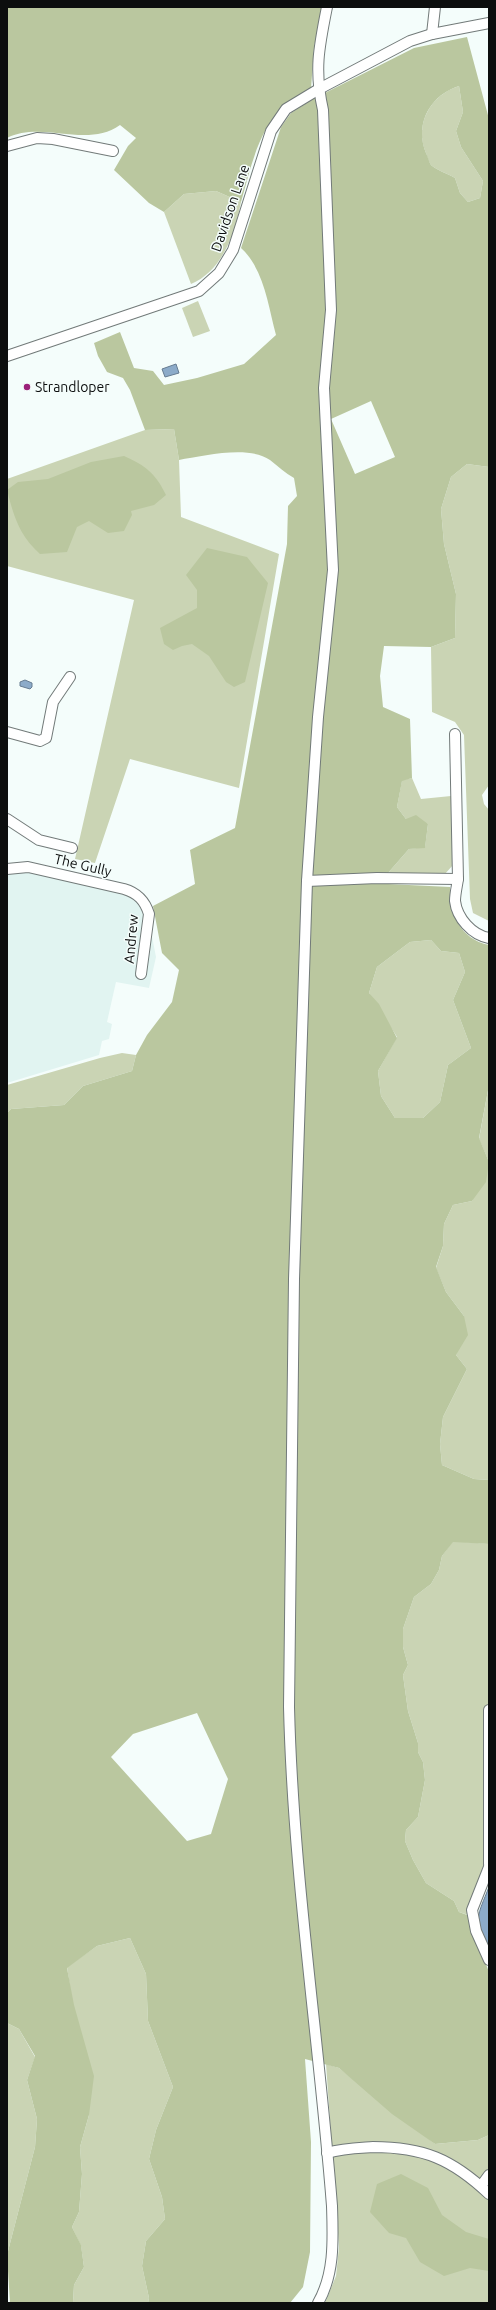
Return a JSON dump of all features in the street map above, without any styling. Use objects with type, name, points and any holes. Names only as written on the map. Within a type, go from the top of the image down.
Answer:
[{"type":"street","points":[[318,2303],[324,2292],[333,2248],[328,2153],[305,1950],[290,1766],[289,1707],[294,1279],[307,881],[317,733],[333,570],[324,388],[330,310],[330,262],[323,110],[318,89],[317,61],[327,7]]},
{"type":"street","points":[[432,34],[435,7]]},
{"type":"street","name":"Davidson Lane","points":[[7,356],[199,291],[209,283],[224,266],[233,250],[274,125],[292,104],[410,41],[432,34],[489,23]]},
{"type":"street","points":[[7,146],[37,138],[53,139],[113,151]]},
{"type":"street","points":[[7,732],[40,740],[46,738],[53,702],[70,677]]},
{"type":"street","points":[[454,734],[458,879],[455,901],[462,920],[477,934],[489,938]]},
{"type":"street","points":[[7,818],[39,840],[72,848]]},
{"type":"street","name":"The Gully","points":[[7,869],[28,867],[124,889],[138,895],[147,907]]},
{"type":"street","points":[[307,881],[376,878],[458,879]]},
{"type":"street","name":"Andrew","points":[[141,974],[149,921],[147,907]]},
{"type":"street","points":[[489,1710],[489,1865],[472,1910],[476,1931],[489,1960]]},
{"type":"street","points":[[328,2153],[342,2148],[415,2149],[431,2154],[467,2175],[489,2194]]},
{"type":"street","points":[[481,2186],[489,2175]]},
{"type":"shaded area","points":[[12,867],[138,895],[149,921],[156,957],[149,988],[116,982],[107,1022],[112,1024],[109,1039],[102,1041],[99,1055],[7,1083],[7,869]]},
{"type":"green space","points":[[7,7],[322,7],[314,47],[311,89],[287,104],[277,113],[269,124],[262,136],[252,162],[241,202],[216,191],[184,194],[164,212],[149,203],[114,170],[128,146],[136,138],[120,125],[107,132],[93,135],[35,132],[21,133],[7,138]]},
{"type":"green space","points":[[467,37],[489,119],[489,467],[467,464],[451,477],[441,509],[444,544],[456,594],[455,638],[431,647],[384,646],[380,676],[383,707],[410,719],[412,778],[402,781],[397,807],[406,819],[416,815],[428,824],[425,848],[409,849],[388,873],[388,884],[450,887],[452,907],[459,924],[471,937],[479,942],[489,945],[489,1085],[479,1138],[489,1162],[486,1182],[472,1201],[453,1205],[444,1224],[443,1246],[436,1267],[446,1292],[464,1316],[468,1335],[456,1355],[467,1369],[443,1417],[440,1444],[442,1465],[474,1479],[489,1480],[489,1544],[453,1542],[442,1556],[439,1570],[431,1584],[414,1597],[403,1629],[403,1647],[408,1665],[403,1675],[408,1711],[418,1743],[418,1752],[423,1762],[425,1780],[418,1817],[406,1830],[405,1841],[413,1860],[426,1883],[454,1901],[459,1912],[470,1916],[471,1926],[489,1972],[489,2135],[478,2140],[435,2144],[392,2114],[339,2068],[305,2059],[311,2142],[310,2252],[303,2287],[290,2303],[148,2303],[149,2298],[142,2266],[146,2241],[165,2219],[162,2197],[149,2159],[156,2130],[173,2087],[148,2021],[146,1974],[130,1938],[97,1946],[67,1968],[74,2005],[94,2076],[89,2115],[80,2147],[82,2174],[79,2212],[72,2227],[81,2245],[84,2267],[74,2285],[73,2303],[10,2303],[7,2255],[35,2147],[37,2119],[27,2080],[35,2056],[19,2029],[7,2023],[7,1113],[11,1109],[64,1105],[83,1086],[132,1071],[136,1055],[147,1035],[172,1002],[179,970],[162,953],[153,906],[195,884],[190,850],[235,828],[287,544],[288,506],[297,496],[294,478],[270,460],[261,456],[238,452],[213,454],[179,460],[174,429],[145,430],[130,390],[123,378],[107,372],[98,356],[94,343],[120,332],[134,368],[153,371],[164,385],[197,378],[244,364],[276,335],[260,277],[255,266],[241,248],[281,127],[291,113],[313,99],[414,48]],"holes":[[[459,86],[463,112],[456,131],[461,147],[483,181],[480,198],[468,202],[460,193],[455,178],[431,165],[423,142],[422,132],[427,112],[440,96]],[[371,401],[395,457],[355,474],[331,419]],[[431,940],[441,951],[459,953],[465,972],[453,1000],[471,1048],[448,1065],[440,1102],[423,1118],[395,1118],[381,1096],[378,1071],[397,1038],[379,1004],[369,993],[377,967],[410,942]],[[197,1713],[228,1779],[211,1834],[187,1841],[111,1757],[133,1734]]]},
{"type":"green space","points":[[459,86],[463,112],[456,131],[461,147],[483,181],[480,198],[468,202],[460,193],[455,178],[431,165],[427,158],[422,132],[427,112],[433,104],[440,96]]},
{"type":"green space","points":[[216,191],[241,202],[235,226],[231,239],[219,261],[202,278],[191,284],[164,212],[184,194]]},
{"type":"green space","points":[[198,301],[210,331],[193,337],[182,308]]},
{"type":"green space","points":[[174,429],[179,460],[181,517],[279,554],[239,788],[130,759],[95,863],[75,859],[134,600],[7,566],[7,479],[145,430]]},
{"type":"green space","points":[[124,456],[138,463],[149,471],[158,481],[166,495],[154,505],[131,511],[132,515],[124,531],[108,533],[89,521],[77,527],[67,552],[40,554],[22,533],[12,509],[7,490],[18,482],[48,479],[91,462]]},
{"type":"green space","points":[[467,464],[489,467],[489,785],[482,795],[484,804],[489,810],[489,921],[473,913],[470,899],[464,735],[455,722],[432,712],[431,647],[455,638],[456,594],[444,544],[441,509],[451,477]]},
{"type":"green space","points":[[207,548],[247,557],[268,583],[245,682],[234,687],[226,682],[209,656],[192,644],[173,650],[164,644],[160,628],[197,608],[197,590],[186,575]]},
{"type":"green space","points":[[412,778],[421,799],[451,796],[453,865],[444,875],[388,873],[409,849],[425,847],[428,824],[406,819],[397,807],[402,780]]},
{"type":"green space","points":[[431,940],[441,951],[459,953],[465,972],[453,1000],[471,1048],[448,1065],[440,1102],[423,1118],[395,1118],[381,1096],[378,1071],[397,1037],[369,993],[377,967],[410,942]]},
{"type":"green space","points":[[122,1053],[136,1055],[132,1071],[83,1086],[64,1105],[11,1109],[7,1113],[7,1085]]},
{"type":"green space","points":[[489,1085],[489,1162],[479,1139]]},
{"type":"green space","points":[[489,1162],[489,1480],[474,1479],[442,1465],[440,1444],[443,1417],[467,1369],[456,1355],[464,1316],[446,1292],[436,1268],[443,1246],[444,1224],[453,1205],[472,1201]]},
{"type":"green space","points":[[453,1541],[489,1544],[489,1879],[474,1917],[459,1912],[454,1901],[426,1883],[413,1860],[405,1841],[406,1830],[418,1817],[425,1780],[423,1762],[418,1752],[418,1743],[408,1711],[403,1675],[408,1665],[403,1647],[403,1629],[414,1597],[431,1584],[439,1570],[442,1556]]},
{"type":"green space","points":[[130,1938],[146,1974],[148,2021],[173,2087],[156,2130],[149,2159],[162,2197],[165,2219],[146,2241],[142,2266],[149,2298],[148,2303],[73,2303],[74,2285],[84,2267],[81,2246],[72,2227],[79,2212],[82,2174],[80,2147],[89,2115],[67,1967],[97,1946]]},
{"type":"green space","points":[[7,2023],[19,2029],[35,2057],[27,2080],[37,2119],[35,2147],[7,2255]]},
{"type":"green space","points":[[326,2064],[339,2068],[435,2144],[478,2140],[489,2135],[489,2303],[325,2303],[336,2276],[339,2247]]},
{"type":"green space","points":[[401,2174],[428,2188],[442,2215],[466,2232],[489,2239],[489,2271],[470,2268],[444,2276],[420,2262],[406,2238],[389,2233],[370,2212],[377,2184]]},
{"type":"water","points":[[176,364],[179,373],[165,377],[162,369]]},
{"type":"water","points":[[25,680],[32,683],[32,687],[30,689],[20,686],[20,682]]},
{"type":"water","points":[[489,1887],[489,1948],[480,1931],[478,1918]]},
{"type":"place","name":"Strandloper","points":[[27,387]]}]
